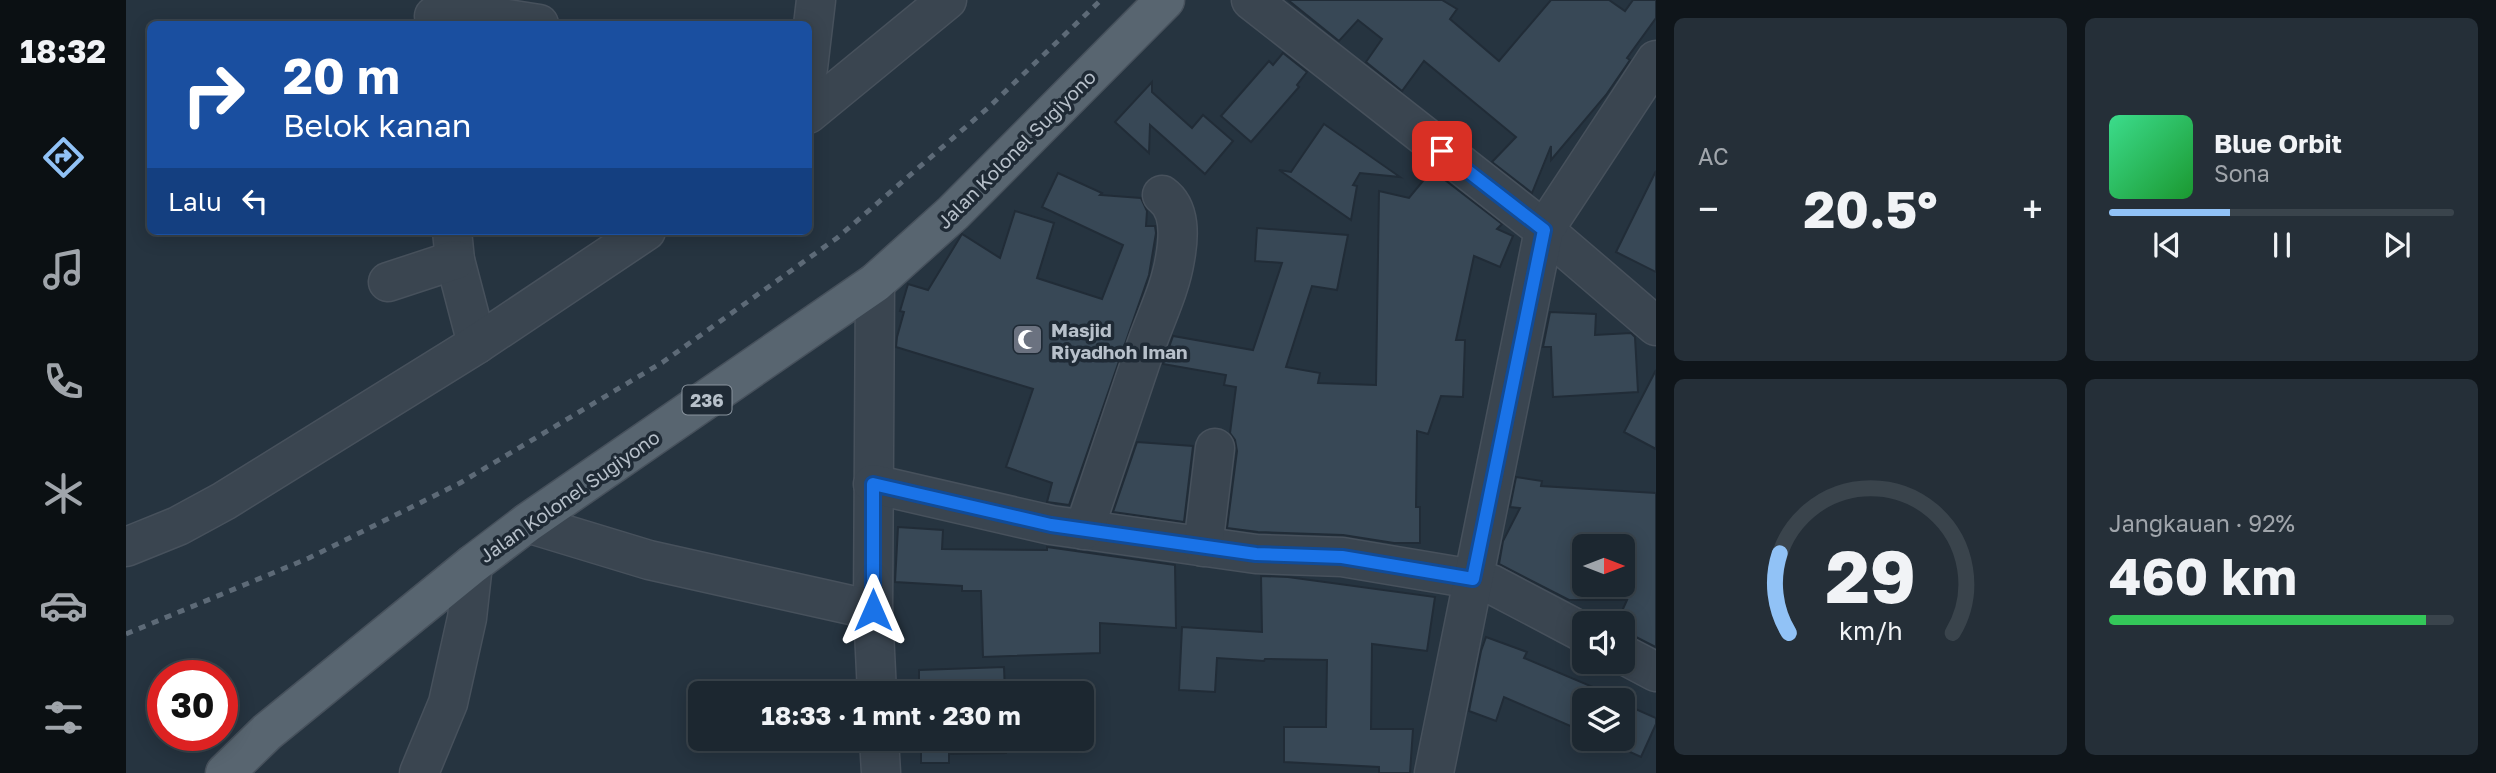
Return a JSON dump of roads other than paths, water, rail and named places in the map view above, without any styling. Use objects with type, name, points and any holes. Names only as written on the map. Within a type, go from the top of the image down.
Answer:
[{"type":"main road","name":"Jalan Kolonel Sugiyono","points":[[225,773],[267,732],[527,523],[875,283],[953,214],[1165,0]]},
{"type":"street","points":[[812,34],[816,0]]},
{"type":"street","points":[[812,111],[947,0]]},
{"type":"street","points":[[1251,0],[1544,230],[1656,326]]},
{"type":"street","points":[[435,13],[520,21]]},
{"type":"street","points":[[1434,773],[1544,230],[1656,60]]},
{"type":"street","points":[[1084,530],[1167,291],[1175,258],[1177,217],[1170,201],[1162,195]]},
{"type":"street","points":[[126,547],[178,526],[224,501],[477,344],[640,235]]},
{"type":"street","points":[[388,282],[454,245],[477,344]]},
{"type":"street","points":[[875,283],[873,610],[876,681]]},
{"type":"street","points":[[1203,547],[1215,449]]},
{"type":"street","points":[[873,484],[1051,525],[1256,554],[1342,557],[1471,595],[1491,584],[1572,627]]},
{"type":"street","points":[[527,523],[649,560],[873,610]]},
{"type":"street","points":[[419,773],[448,703],[467,618],[473,564]]},
{"type":"street","points":[[1635,661],[1656,672]]},
{"type":"street","points":[[880,751],[881,773]]},
{"type":"railway","points":[[126,634],[309,558],[460,483],[663,362],[837,238],[989,107],[1101,0]]},
{"type":"place","name":"Masjid Riyadhoh Iman","points":[[1028,340]]}]
